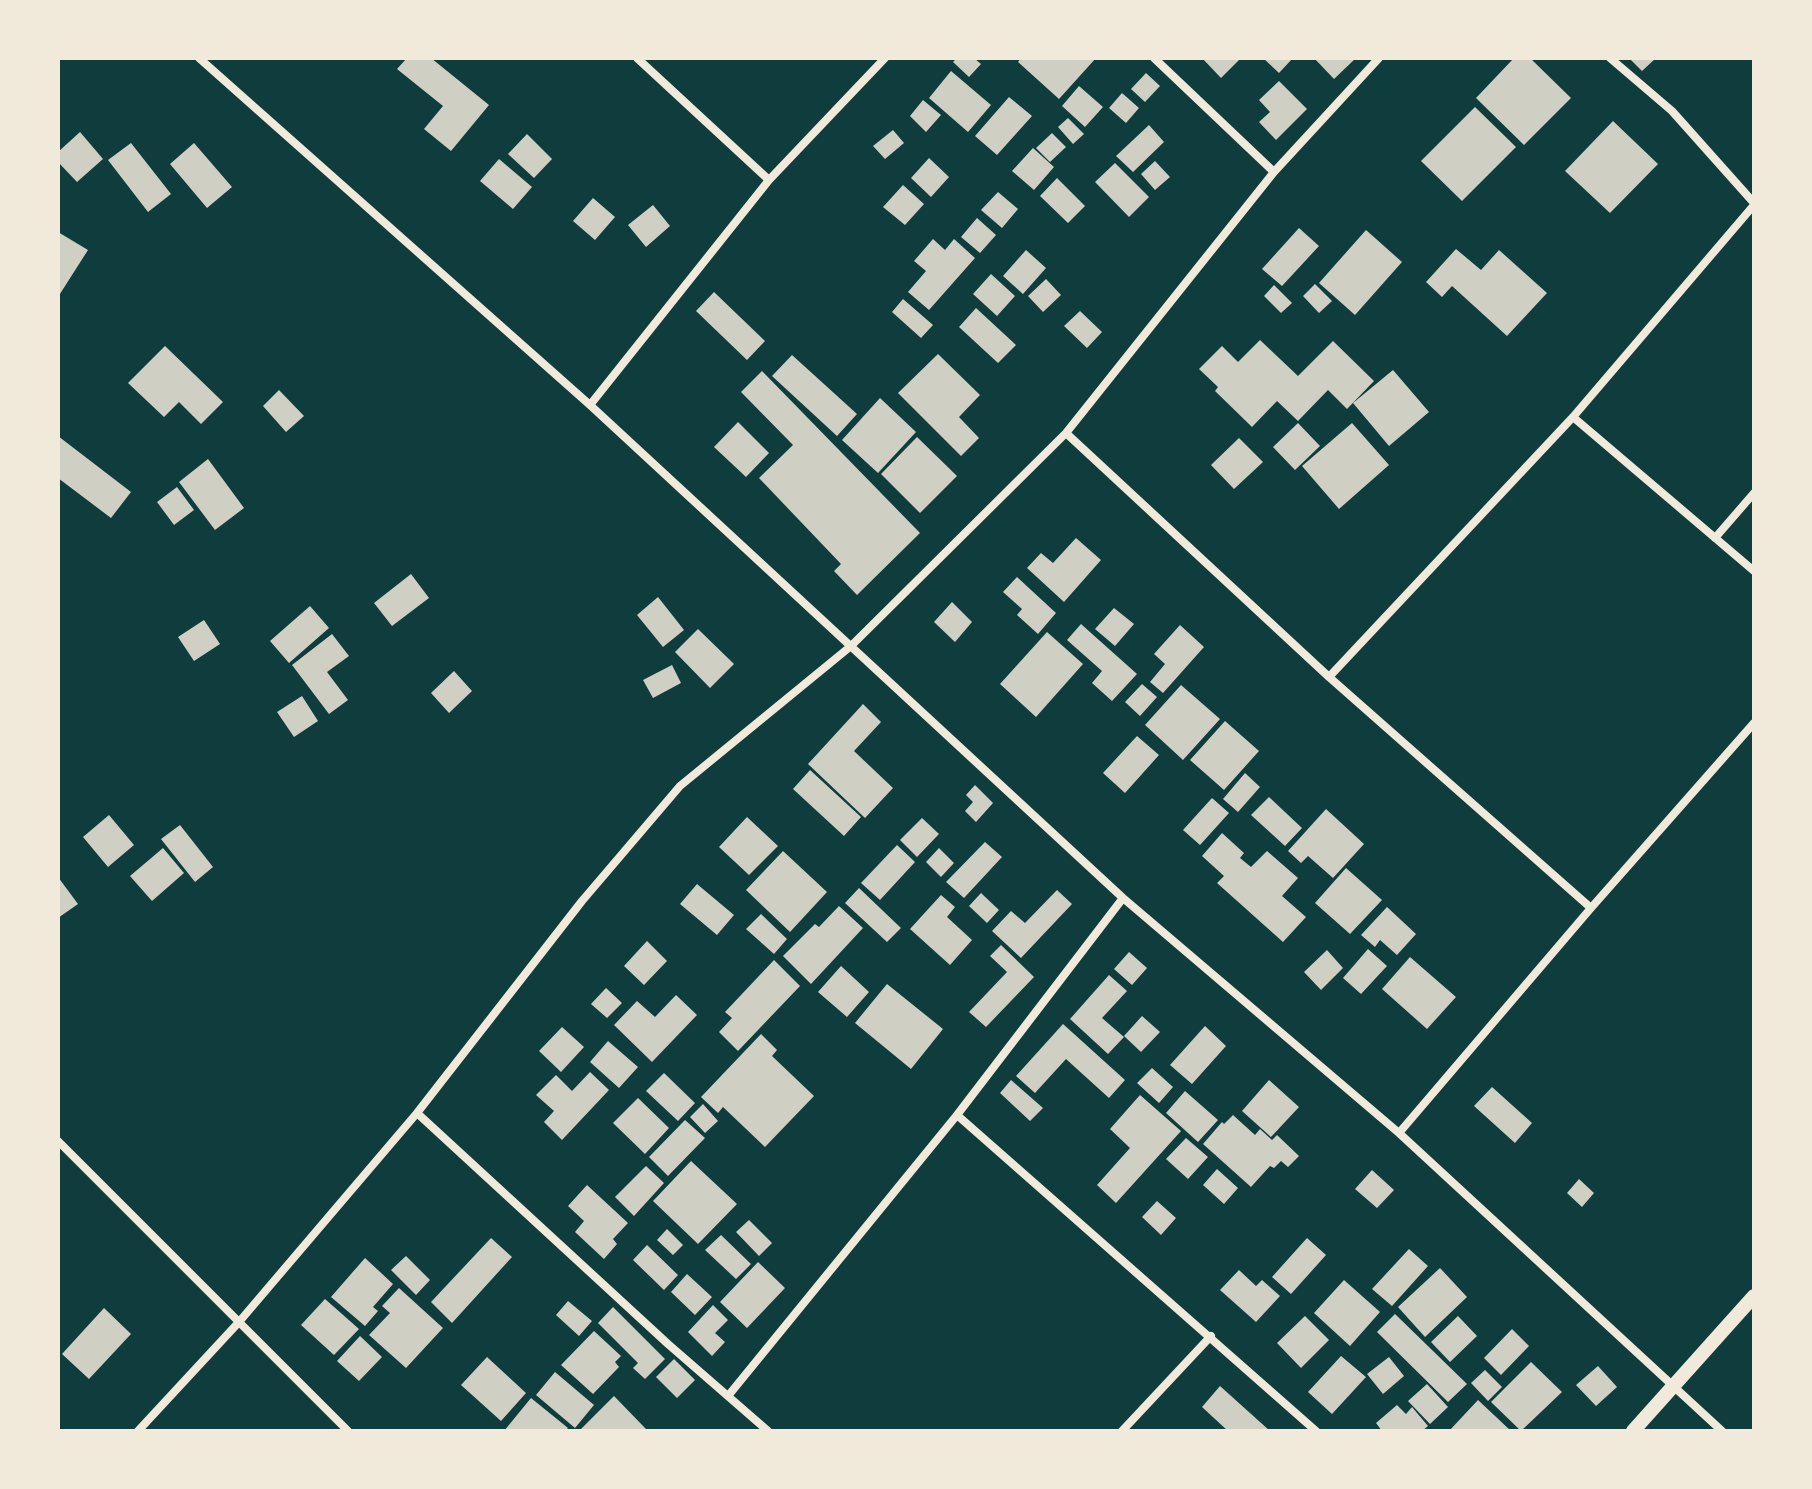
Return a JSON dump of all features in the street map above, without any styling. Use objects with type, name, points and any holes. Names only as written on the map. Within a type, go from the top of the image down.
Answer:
[{"type":"street","points":[[199,58],[590,405],[1123,898],[1399,1133],[1722,1431]]},
{"type":"street","points":[[637,58],[769,180]]},
{"type":"street","points":[[590,405],[769,180],[885,58]]},
{"type":"street","points":[[1154,58],[1274,172]]},
{"type":"street","points":[[138,1431],[239,1322],[417,1113],[582,901],[680,786],[851,646],[1066,433],[1274,172],[1379,58]]},
{"type":"street","points":[[1329,677],[1573,417],[1754,204],[1672,111],[1610,58]]},
{"type":"street","points":[[1573,417],[1754,571]]},
{"type":"street","points":[[1066,433],[1329,677],[1591,908]]},
{"type":"street","points":[[1715,538],[1754,493]]},
{"type":"street","points":[[1399,1133],[1754,723]]},
{"type":"street","points":[[728,1396],[957,1115],[1123,898]]},
{"type":"street","points":[[417,1113],[668,1344],[768,1431]]},
{"type":"street","points":[[957,1115],[1316,1431]]},
{"type":"street","points":[[58,1141],[348,1431]]},
{"type":"street","points":[[1633,1431],[1754,1296]]},
{"type":"street","points":[[1122,1431],[1211,1336]]},
{"type":"building","points":[[407,58],[431,58],[489,105],[451,151],[424,129],[443,106],[397,69]]},
{"type":"building","points":[[957,58],[974,58],[981,64],[969,77],[953,62]]},
{"type":"building","points":[[1021,58],[1096,58],[1059,99],[1018,62]]},
{"type":"building","points":[[1202,58],[1241,58],[1221,78]]},
{"type":"building","points":[[1263,58],[1293,58],[1279,73]]},
{"type":"building","points":[[1314,58],[1356,58],[1334,79]]},
{"type":"building","points":[[1514,58],[1530,58],[1571,98],[1524,145],[1476,98]]},
{"type":"building","points":[[1629,58],[1656,58],[1642,71]]},
{"type":"building","points":[[951,71],[991,105],[968,132],[929,98]]},
{"type":"building","points":[[1146,73],[1160,86],[1145,102],[1131,89]]},
{"type":"building","points":[[1279,81],[1307,109],[1276,140],[1259,122],[1270,112],[1259,100]]},
{"type":"building","points":[[1079,86],[1103,107],[1085,127],[1062,106]]},
{"type":"building","points":[[1122,93],[1139,108],[1126,123],[1109,108]]},
{"type":"building","points":[[1009,97],[1032,116],[997,155],[975,136]]},
{"type":"building","points":[[923,100],[941,115],[926,132],[910,116]]},
{"type":"building","points":[[1475,107],[1516,147],[1462,201],[1421,161]]},
{"type":"building","points":[[1068,118],[1084,134],[1073,144],[1058,127]]},
{"type":"building","points":[[1613,121],[1658,164],[1610,213],[1565,171]]},
{"type":"building","points":[[1149,125],[1164,142],[1133,172],[1116,156]]},
{"type":"building","points":[[893,130],[904,143],[885,159],[873,146]]},
{"type":"building","points":[[80,132],[103,159],[77,182],[58,162],[58,152]]},
{"type":"building","points":[[1052,133],[1066,147],[1050,162],[1036,148]]},
{"type":"building","points":[[527,134],[552,159],[534,178],[508,154]]},
{"type":"building","points":[[131,143],[171,194],[148,212],[108,160]]},
{"type":"building","points":[[194,143],[232,187],[207,208],[170,164]]},
{"type":"building","points":[[1033,148],[1054,167],[1034,190],[1012,171]]},
{"type":"building","points":[[929,158],[949,177],[931,197],[911,178]]},
{"type":"building","points":[[499,159],[532,187],[513,209],[480,181]]},
{"type":"building","points":[[1155,161],[1170,177],[1155,190],[1141,174]]},
{"type":"building","points":[[1115,163],[1149,197],[1129,217],[1095,182]]},
{"type":"building","points":[[1057,178],[1085,206],[1068,223],[1040,196]]},
{"type":"building","points":[[903,185],[924,204],[905,225],[883,207]]},
{"type":"building","points":[[998,192],[1018,209],[1002,228],[981,210]]},
{"type":"building","points":[[593,198],[615,217],[595,240],[573,221]]},
{"type":"building","points":[[653,205],[670,226],[646,247],[628,225]]},
{"type":"building","points":[[977,218],[996,235],[980,253],[961,237]]},
{"type":"building","points":[[1299,228],[1319,246],[1282,286],[1262,269]]},
{"type":"building","points":[[1366,230],[1402,262],[1355,315],[1319,283]]},
{"type":"building","points":[[58,232],[88,250],[58,297]]},
{"type":"building","points":[[933,239],[945,250],[954,239],[975,258],[929,310],[908,292],[926,271],[914,261]]},
{"type":"building","points":[[1456,249],[1481,270],[1499,250],[1547,293],[1507,336],[1452,286],[1442,297],[1426,282]]},
{"type":"building","points":[[1026,250],[1046,268],[1023,294],[1003,276]]},
{"type":"building","points":[[991,274],[1015,296],[997,316],[973,294]]},
{"type":"building","points":[[1046,279],[1061,295],[1043,312],[1028,296]]},
{"type":"building","points":[[1315,284],[1332,301],[1319,313],[1303,296]]},
{"type":"building","points":[[1274,285],[1292,303],[1281,313],[1264,296]]},
{"type":"building","points":[[714,292],[765,341],[747,360],[696,311]]},
{"type":"building","points":[[903,299],[933,325],[921,338],[892,312]]},
{"type":"building","points":[[976,308],[1016,345],[998,363],[959,327]]},
{"type":"building","points":[[1080,311],[1102,332],[1087,348],[1064,326]]},
{"type":"building","points":[[1260,340],[1298,376],[1333,341],[1374,381],[1347,409],[1328,390],[1298,421],[1277,401],[1252,427],[1215,391],[1218,387],[1199,369],[1222,346],[1238,362]]},
{"type":"building","points":[[165,346],[223,402],[201,424],[179,402],[164,417],[128,383]]},
{"type":"building","points":[[938,354],[980,395],[959,417],[979,438],[961,456],[898,393]]},
{"type":"building","points":[[792,355],[857,414],[837,436],[772,376]]},
{"type":"building","points":[[1393,370],[1429,412],[1389,446],[1353,403]]},
{"type":"building","points":[[762,371],[920,533],[857,595],[834,571],[841,564],[759,478],[793,445],[741,392]]},
{"type":"building","points":[[279,390],[304,416],[286,432],[263,406]]},
{"type":"building","points":[[880,398],[916,432],[878,473],[842,440]]},
{"type":"building","points":[[738,422],[769,453],[746,477],[714,447]]},
{"type":"building","points":[[1298,423],[1320,446],[1295,470],[1273,447]]},
{"type":"building","points":[[1352,423],[1389,465],[1339,509],[1302,466]]},
{"type":"building","points":[[58,436],[131,492],[111,518],[58,478]]},
{"type":"building","points":[[917,437],[957,476],[920,513],[881,474]]},
{"type":"building","points":[[1239,438],[1263,462],[1234,489],[1211,465]]},
{"type":"building","points":[[208,459],[244,508],[215,530],[179,482]]},
{"type":"building","points":[[177,487],[194,510],[174,525],[157,502]]},
{"type":"building","points":[[1076,538],[1101,560],[1064,602],[1027,568],[1041,553],[1053,563]]},
{"type":"building","points":[[411,574],[429,598],[392,626],[374,603]]},
{"type":"building","points":[[1017,577],[1056,613],[1038,634],[1017,615],[1022,609],[1003,592]]},
{"type":"building","points":[[658,597],[684,630],[663,647],[637,615]]},
{"type":"building","points":[[952,602],[972,622],[955,642],[934,622]]},
{"type":"building","points":[[310,606],[329,628],[289,663],[270,641]]},
{"type":"building","points":[[1114,608],[1134,624],[1115,646],[1095,629]]},
{"type":"building","points":[[204,620],[220,644],[194,661],[178,637]]},
{"type":"building","points":[[1081,624],[1137,674],[1112,701],[1092,683],[1102,671],[1067,640]]},
{"type":"building","points":[[1180,625],[1204,647],[1163,693],[1150,682],[1165,664],[1154,654]]},
{"type":"building","points":[[698,629],[734,664],[710,688],[675,652]]},
{"type":"building","points":[[1047,632],[1083,664],[1036,717],[1000,684]]},
{"type":"building","points":[[332,634],[349,656],[327,672],[348,700],[329,714],[292,665]]},
{"type":"building","points":[[672,665],[681,683],[653,698],[643,680]]},
{"type":"building","points":[[454,671],[472,691],[449,713],[431,693]]},
{"type":"building","points":[[1142,684],[1157,697],[1140,716],[1125,702]]},
{"type":"building","points":[[1181,685],[1220,719],[1183,760],[1145,725]]},
{"type":"building","points":[[302,696],[318,721],[294,737],[277,712]]},
{"type":"building","points":[[863,704],[881,722],[854,751],[893,788],[865,818],[808,764]]},
{"type":"building","points":[[1225,721],[1259,751],[1224,790],[1190,760]]},
{"type":"building","points":[[1137,736],[1159,755],[1125,793],[1103,773]]},
{"type":"building","points":[[810,770],[861,817],[844,836],[793,789]]},
{"type":"building","points":[[1245,773],[1260,787],[1238,812],[1223,799]]},
{"type":"building","points":[[975,785],[993,803],[976,822],[965,811],[973,802],[966,795]]},
{"type":"building","points":[[1269,797],[1302,828],[1285,846],[1251,815]]},
{"type":"building","points":[[1212,798],[1229,813],[1200,845],[1183,830]]},
{"type":"building","points":[[1326,809],[1364,844],[1333,878],[1308,856],[1301,863],[1288,851]]},
{"type":"building","points":[[109,815],[134,845],[108,867],[83,837]]},
{"type":"building","points":[[747,817],[778,846],[749,875],[719,847]]},
{"type":"building","points":[[922,818],[939,834],[917,857],[900,840]]},
{"type":"building","points":[[180,825],[213,867],[195,882],[161,839]]},
{"type":"building","points":[[1222,833],[1244,853],[1240,858],[1251,867],[1267,851],[1298,878],[1282,896],[1306,917],[1283,942],[1217,883],[1224,876],[1202,856]]},
{"type":"building","points":[[985,842],[1002,857],[964,898],[946,882]]},
{"type":"building","points":[[897,845],[915,862],[880,900],[861,883]]},
{"type":"building","points":[[163,848],[184,873],[152,901],[130,876]]},
{"type":"building","points":[[939,848],[954,863],[941,877],[926,862]]},
{"type":"building","points":[[783,851],[827,892],[790,932],[746,890]]},
{"type":"building","points":[[1346,868],[1382,900],[1350,934],[1315,903]]},
{"type":"building","points":[[58,877],[78,904],[58,918]]},
{"type":"building","points":[[697,884],[734,915],[717,935],[680,904]]},
{"type":"building","points":[[859,888],[901,928],[887,942],[845,903]]},
{"type":"building","points":[[1057,890],[1072,904],[1021,958],[992,931],[1011,911],[1025,923]]},
{"type":"building","points":[[981,893],[999,910],[987,923],[969,906]]},
{"type":"building","points":[[941,895],[955,907],[947,917],[972,940],[950,965],[910,929]]},
{"type":"building","points":[[839,906],[863,928],[811,984],[783,956],[815,924],[819,927]]},
{"type":"building","points":[[1387,907],[1416,934],[1397,955],[1380,940],[1375,947],[1361,935]]},
{"type":"building","points":[[761,914],[787,939],[774,954],[746,929]]},
{"type":"building","points":[[647,941],[667,961],[644,985],[624,966]]},
{"type":"building","points":[[1001,945],[1034,977],[986,1027],[969,1012],[1007,972],[990,956]]},
{"type":"building","points":[[1368,949],[1387,966],[1361,994],[1343,978]]},
{"type":"building","points":[[1327,950],[1343,968],[1321,990],[1304,972]]},
{"type":"building","points":[[1129,952],[1147,968],[1132,985],[1114,969]]},
{"type":"building","points":[[1410,957],[1456,997],[1427,1029],[1382,989]]},
{"type":"building","points":[[774,960],[800,986],[738,1051],[719,1032],[732,1018],[725,1012]]},
{"type":"building","points":[[841,966],[869,992],[847,1017],[818,992]]},
{"type":"building","points":[[1109,975],[1127,991],[1102,1018],[1124,1037],[1108,1054],[1070,1019]]},
{"type":"building","points":[[887,984],[943,1029],[911,1069],[855,1023]]},
{"type":"building","points":[[606,988],[622,1003],[607,1018],[591,1004]]},
{"type":"building","points":[[676,995],[697,1015],[652,1062],[614,1025],[637,1001],[655,1017]]},
{"type":"building","points":[[1142,1016],[1160,1032],[1141,1052],[1124,1036]]},
{"type":"building","points":[[1063,1024],[1125,1080],[1109,1098],[1066,1059],[1035,1093],[1016,1076]]},
{"type":"building","points":[[1205,1026],[1226,1046],[1192,1084],[1170,1065]]},
{"type":"building","points":[[562,1027],[584,1047],[561,1072],[539,1051]]},
{"type":"building","points":[[761,1034],[777,1050],[772,1056],[814,1096],[765,1147],[723,1107],[718,1113],[701,1097]]},
{"type":"building","points":[[608,1041],[638,1067],[619,1088],[590,1062]]},
{"type":"building","points":[[1152,1068],[1173,1087],[1159,1103],[1137,1083]]},
{"type":"building","points":[[590,1072],[609,1090],[562,1140],[544,1122],[554,1111],[536,1095],[556,1075],[572,1091]]},
{"type":"building","points":[[664,1073],[695,1103],[678,1121],[646,1091]]},
{"type":"building","points":[[1011,1080],[1043,1108],[1030,1121],[1000,1093]]},
{"type":"building","points":[[1269,1080],[1299,1107],[1271,1137],[1242,1111]]},
{"type":"building","points":[[1492,1087],[1532,1123],[1515,1143],[1474,1106]]},
{"type":"building","points":[[1185,1091],[1218,1120],[1198,1142],[1166,1113]]},
{"type":"building","points":[[1140,1095],[1181,1131],[1116,1203],[1097,1185],[1130,1148],[1110,1129]]},
{"type":"building","points":[[638,1098],[669,1128],[645,1154],[613,1123]]},
{"type":"building","points":[[703,1104],[718,1121],[705,1133],[690,1117]]},
{"type":"building","points":[[1233,1115],[1255,1135],[1260,1129],[1272,1140],[1277,1135],[1299,1156],[1288,1167],[1281,1161],[1274,1168],[1270,1166],[1251,1187],[1203,1144],[1222,1122],[1224,1124]]},
{"type":"building","points":[[685,1120],[705,1138],[668,1176],[649,1157]]},
{"type":"building","points":[[1186,1138],[1208,1157],[1188,1179],[1166,1159]]},
{"type":"building","points":[[691,1161],[737,1204],[698,1244],[653,1201]]},
{"type":"building","points":[[646,1166],[664,1183],[634,1216],[615,1197]]},
{"type":"building","points":[[1217,1169],[1238,1188],[1224,1204],[1203,1185]]},
{"type":"building","points":[[1372,1170],[1394,1190],[1377,1208],[1355,1189]]},
{"type":"building","points":[[1579,1179],[1594,1193],[1582,1207],[1567,1193]]},
{"type":"building","points":[[587,1185],[628,1223],[613,1239],[617,1244],[604,1259],[575,1232],[584,1221],[568,1206]]},
{"type":"building","points":[[1157,1201],[1176,1218],[1161,1235],[1142,1217]]},
{"type":"building","points":[[749,1220],[772,1243],[759,1256],[736,1232]]},
{"type":"building","points":[[667,1229],[683,1245],[673,1255],[657,1240]]},
{"type":"building","points":[[721,1235],[751,1264],[736,1279],[705,1250]]},
{"type":"building","points":[[491,1238],[512,1257],[452,1323],[431,1302]]},
{"type":"building","points":[[1307,1238],[1326,1255],[1291,1294],[1272,1277]]},
{"type":"building","points":[[647,1245],[678,1275],[664,1290],[633,1260]]},
{"type":"building","points":[[1409,1249],[1428,1266],[1392,1306],[1372,1289]]},
{"type":"building","points":[[406,1256],[430,1280],[416,1295],[391,1270]]},
{"type":"building","points":[[365,1258],[393,1284],[373,1307],[378,1311],[365,1326],[331,1297]]},
{"type":"building","points":[[758,1262],[785,1288],[747,1328],[720,1302]]},
{"type":"building","points":[[1440,1268],[1467,1297],[1425,1337],[1398,1307]]},
{"type":"building","points":[[1239,1270],[1256,1286],[1262,1280],[1280,1296],[1256,1322],[1220,1290]]},
{"type":"building","points":[[687,1274],[712,1297],[695,1315],[671,1292]]},
{"type":"building","points":[[1344,1280],[1380,1312],[1350,1346],[1314,1313]]},
{"type":"building","points":[[399,1288],[443,1328],[406,1368],[369,1335],[390,1313],[382,1306]]},
{"type":"building","points":[[325,1299],[359,1329],[334,1355],[301,1325]]},
{"type":"building","points":[[568,1301],[592,1321],[579,1336],[556,1315]]},
{"type":"building","points":[[713,1305],[728,1320],[715,1333],[725,1342],[712,1356],[688,1332]]},
{"type":"building","points":[[613,1307],[665,1359],[645,1379],[633,1368],[638,1363],[598,1323]]},
{"type":"building","points":[[104,1308],[131,1334],[89,1379],[62,1354]]},
{"type":"building","points":[[1395,1314],[1467,1384],[1448,1402],[1377,1332]]},
{"type":"building","points":[[1305,1316],[1329,1340],[1301,1368],[1277,1343]]},
{"type":"building","points":[[1458,1316],[1477,1336],[1450,1362],[1431,1342]]},
{"type":"building","points":[[1512,1329],[1529,1346],[1501,1375],[1484,1358]]},
{"type":"building","points":[[594,1331],[621,1356],[615,1362],[619,1367],[593,1394],[561,1365]]},
{"type":"building","points":[[360,1336],[382,1357],[359,1381],[337,1361]]},
{"type":"building","points":[[1341,1356],[1366,1377],[1332,1414],[1308,1392]]},
{"type":"building","points":[[487,1357],[526,1393],[501,1421],[461,1385]]},
{"type":"building","points":[[1389,1357],[1404,1376],[1383,1394],[1367,1374]]},
{"type":"building","points":[[674,1359],[695,1380],[677,1398],[656,1377]]},
{"type":"building","points":[[1531,1362],[1562,1392],[1521,1431],[1491,1402]]},
{"type":"building","points":[[1598,1366],[1617,1387],[1596,1406],[1576,1385]]},
{"type":"building","points":[[1485,1370],[1502,1387],[1488,1401],[1471,1383]]},
{"type":"building","points":[[555,1372],[594,1405],[575,1428],[536,1395]]},
{"type":"building","points":[[1427,1384],[1448,1407],[1430,1424],[1408,1401]]},
{"type":"building","points":[[1220,1386],[1270,1431],[1228,1431],[1202,1407]]},
{"type":"building","points":[[614,1396],[646,1429],[644,1431],[579,1431]]},
{"type":"building","points":[[531,1398],[568,1428],[565,1431],[504,1431]]},
{"type":"building","points":[[1478,1400],[1511,1431],[1449,1431]]},
{"type":"building","points":[[1397,1405],[1406,1414],[1412,1407],[1428,1426],[1422,1431],[1382,1431],[1376,1423]]}]
